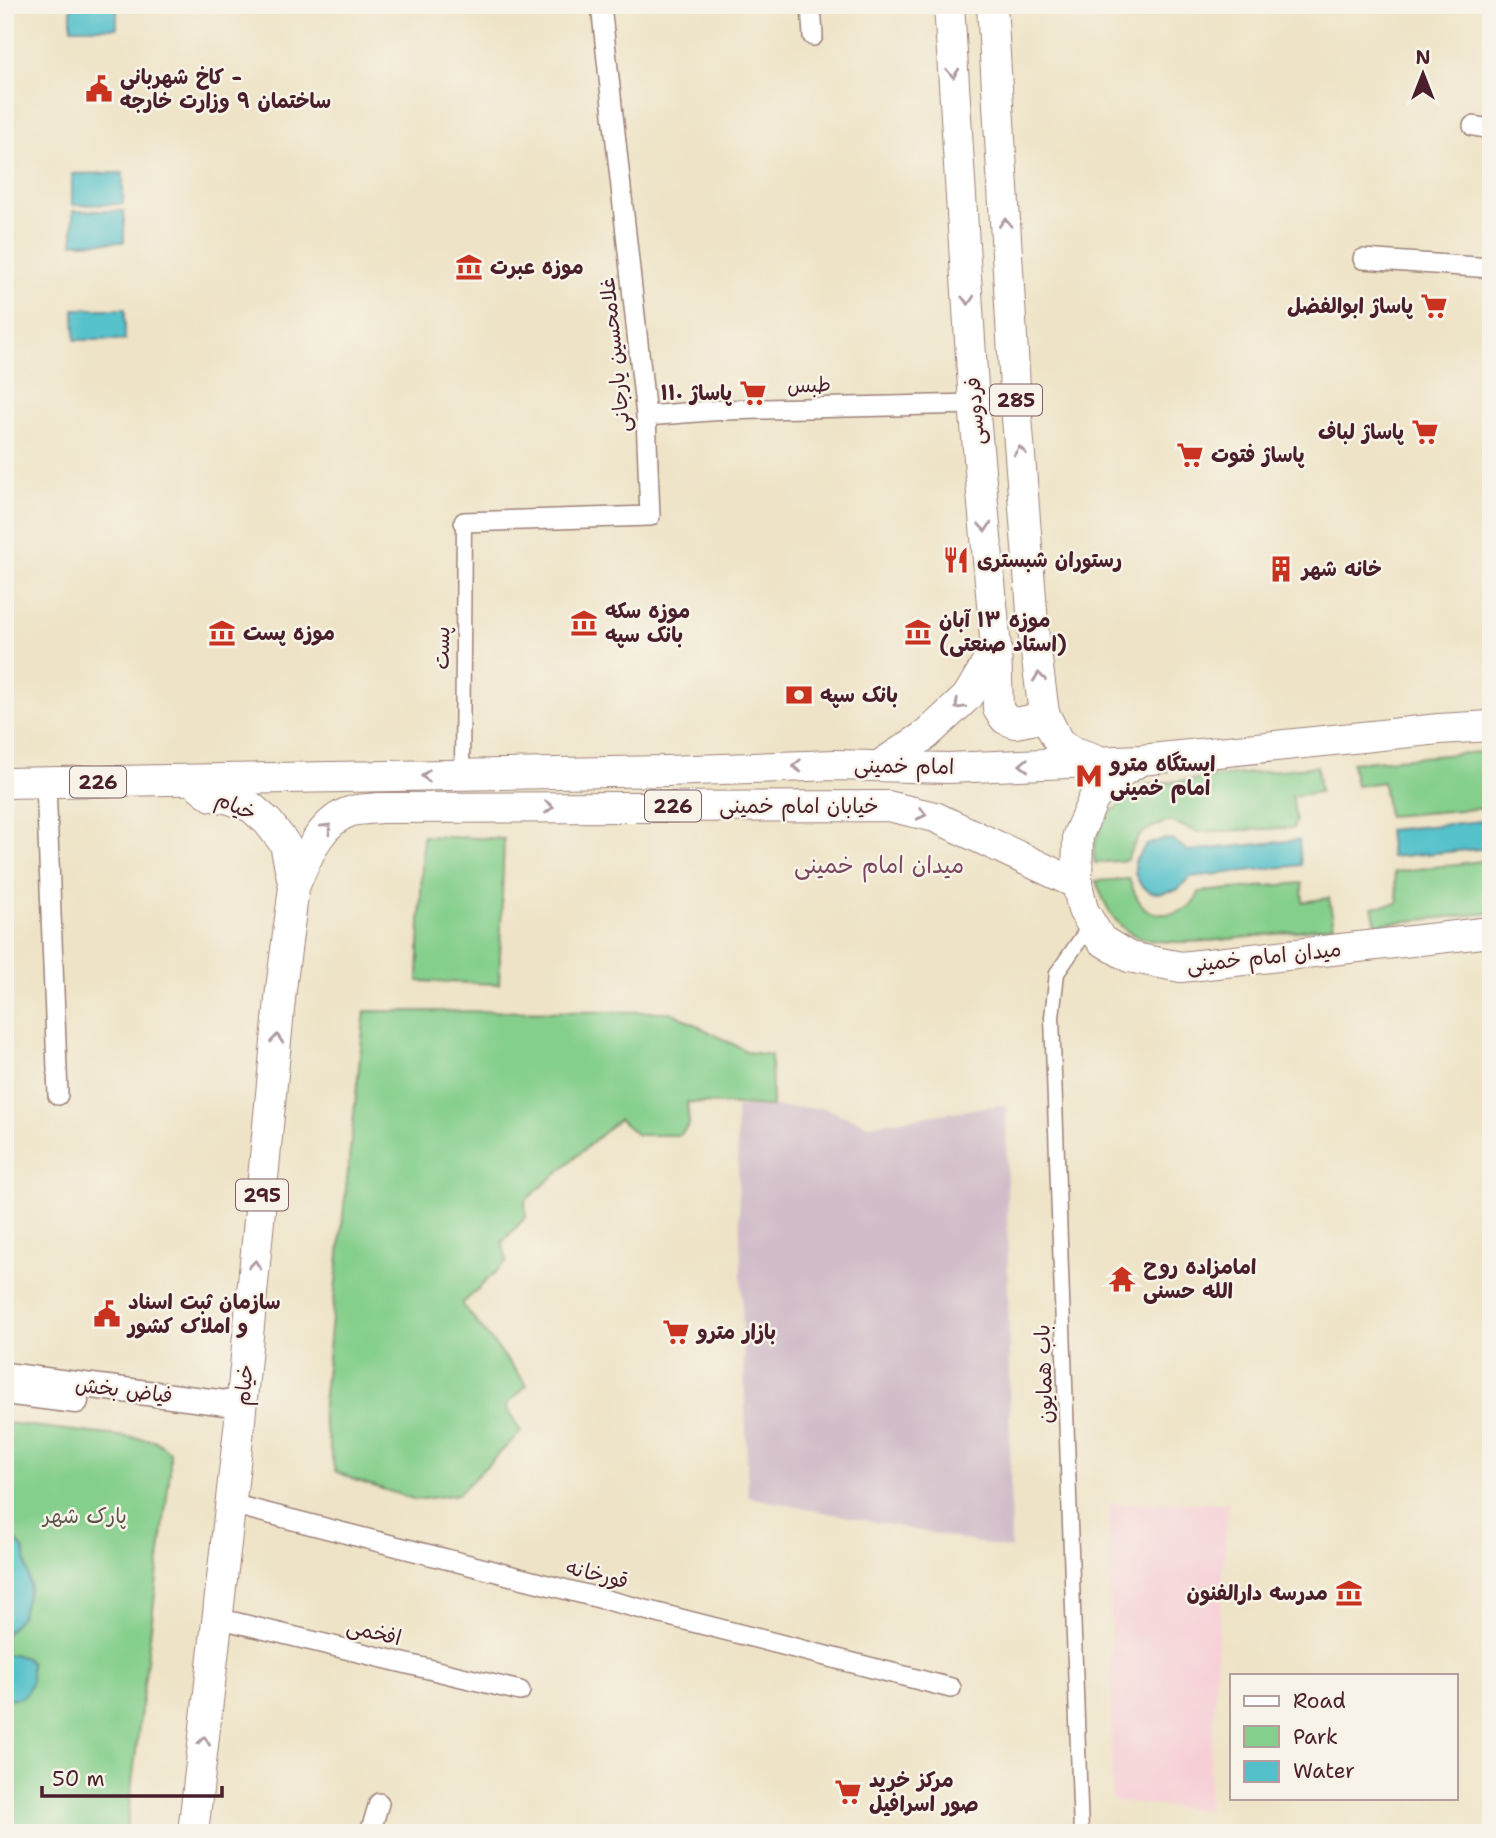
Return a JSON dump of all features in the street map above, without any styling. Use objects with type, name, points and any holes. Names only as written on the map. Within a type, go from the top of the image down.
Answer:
[{"type":"main road","name":"فردوسی","points":[[949,5],[974,404],[996,648],[998,709],[1005,719],[1016,723],[1031,720],[1044,713]]},
{"type":"main road","name":"فردوسی","points":[[992,5],[1016,404],[1028,561],[1044,713],[1059,743],[1102,762]]},
{"type":"main road","points":[[974,404],[1016,404]]},
{"type":"main road","points":[[880,765],[926,735],[967,697],[996,648]]},
{"type":"main road","points":[[1141,760],[1491,726]]},
{"type":"main road","name":"امام خمینی","points":[[462,775],[880,765],[948,768],[1141,760]]},
{"type":"main road","name":"میدان امام خمینی","points":[[1141,760],[1123,771],[1094,798],[1078,835],[1077,884],[1083,911],[1101,940],[1129,957],[1181,967],[1486,934]]},
{"type":"main road","name":"226","points":[[5,783],[462,775]]},
{"type":"main road","name":"خیام","points":[[192,781],[212,796],[251,807],[268,822],[285,844],[293,887],[241,1412],[193,1833]]},
{"type":"main road","name":"خیابان امام خمینی","points":[[293,887],[327,824],[352,811],[380,808],[694,806],[888,806],[935,817],[1077,884]]},
{"type":"street","name":"غلامحسین یارجانی","points":[[464,522],[650,516],[646,416],[601,5]]},
{"type":"street","points":[[811,5],[813,36]]},
{"type":"street","points":[[1363,259],[1491,268]]},
{"type":"street","name":"طبس","points":[[646,416],[723,410],[974,404]]},
{"type":"street","name":"پست","points":[[462,775],[464,522]]},
{"type":"street","points":[[46,783],[58,1095]]},
{"type":"street","name":"باب همایون","points":[[1081,1833],[1052,1017],[1057,974],[1091,924]]},
{"type":"street","name":"فیاض بخش","points":[[5,1374],[241,1412]]},
{"type":"street","name":"فیاض بخش","points":[[5,1392],[241,1412]]},
{"type":"street","name":"قورخانه","points":[[231,1504],[951,1688]]},
{"type":"street","name":"افخمی","points":[[217,1618],[520,1691]]},
{"type":"street","points":[[370,1833],[379,1803]]},
{"type":"shaded area","points":[[1006,1104],[1011,1549],[748,1497],[736,1107],[824,1108],[869,1125]]},
{"type":"shaded area","points":[[1109,1503],[1228,1503],[1207,1810],[1112,1801]]},
{"type":"green space","points":[[1491,751],[1491,800],[1486,808],[1388,816],[1383,782],[1356,786],[1352,763]]},
{"type":"green space","points":[[1317,766],[1320,792],[1292,796],[1296,821],[1293,828],[1197,832],[1170,821],[1142,833],[1127,860],[1095,863],[1093,849],[1101,826],[1110,813],[1144,785]]},
{"type":"green space","points":[[423,836],[504,839],[499,984],[418,981]]},
{"type":"green space","points":[[1490,860],[1491,913],[1376,924],[1372,907],[1398,903],[1394,872]]},
{"type":"green space","points":[[1129,879],[1146,909],[1164,914],[1178,912],[1190,906],[1199,892],[1302,883],[1303,902],[1329,898],[1334,926],[1232,939],[1176,942],[1153,940],[1128,932],[1115,920],[1096,881]]},
{"type":"green space","points":[[365,1011],[671,1012],[748,1052],[771,1055],[772,1107],[687,1102],[689,1125],[680,1135],[637,1135],[619,1119],[525,1201],[526,1217],[502,1242],[507,1261],[462,1304],[527,1385],[506,1406],[521,1432],[458,1494],[416,1500],[335,1471],[322,1413]]},
{"type":"green space","name":"پارک شهر","points":[[5,1423],[154,1440],[170,1452],[170,1471],[126,1833],[5,1833]]},
{"type":"water","points":[[71,5],[117,5],[117,28],[71,28]]},
{"type":"water","points":[[123,173],[123,204],[72,205],[72,174]]},
{"type":"water","points":[[73,211],[124,211],[124,242],[73,243]]},
{"type":"water","points":[[74,309],[125,309],[125,340],[75,340]]},
{"type":"water","points":[[1491,820],[1491,848],[1391,857],[1388,830]]},
{"type":"water","points":[[1163,839],[1173,840],[1188,851],[1299,840],[1301,865],[1190,877],[1177,890],[1150,892],[1141,885],[1135,874],[1135,861],[1146,845]]},
{"type":"water","points":[[5,1527],[24,1550],[30,1587],[21,1616],[5,1635]]},
{"type":"water","points":[[13,1654],[26,1658],[31,1663],[31,1682],[27,1693],[14,1699],[5,1697],[5,1656]]},
{"type":"place","name":"کاخ شهربانی - ساختمان ۹ وزارت خارجه","points":[[99,89]]},
{"type":"place","name":"موزه عبرت","points":[[469,267]]},
{"type":"place","name":"پاساژ ابوالفضل","points":[[1434,306]]},
{"type":"place","name":"پاساژ ۱۱۰","points":[[753,393]]},
{"type":"place","name":"پاساژ لباف","points":[[1425,432]]},
{"type":"place","name":"پاساژ فتوت","points":[[1190,455]]},
{"type":"place","name":"رستوران شبستری","points":[[956,560]]},
{"type":"place","name":"خانه شهر","points":[[1281,569]]},
{"type":"place","name":"موزه سکه بانک سپه","points":[[584,623]]},
{"type":"place","name":"موزه ۱۳ آبان (استاد صنعتی)","points":[[918,632]]},
{"type":"place","name":"موزه پست","points":[[222,633]]},
{"type":"place","name":"بانک سپه","points":[[799,695]]},
{"type":"place","name":"ایستگاه مترو امام خمینی","points":[[1089,776]]},
{"type":"place","name":"امامزاده روح الله حسنی","points":[[1122,1279]]},
{"type":"place","name":"سازمان ثبت اسناد و املاک کشور","points":[[107,1314]]},
{"type":"place","name":"بازار مترو","points":[[676,1332]]},
{"type":"place","name":"مدرسه دارالفنون","points":[[1349,1593]]},
{"type":"place","name":"مرکز خرید صور اسرافیل","points":[[848,1792]]},
{"type":"district","name":"میدان امام خمینی","points":[[879,865]]}]
